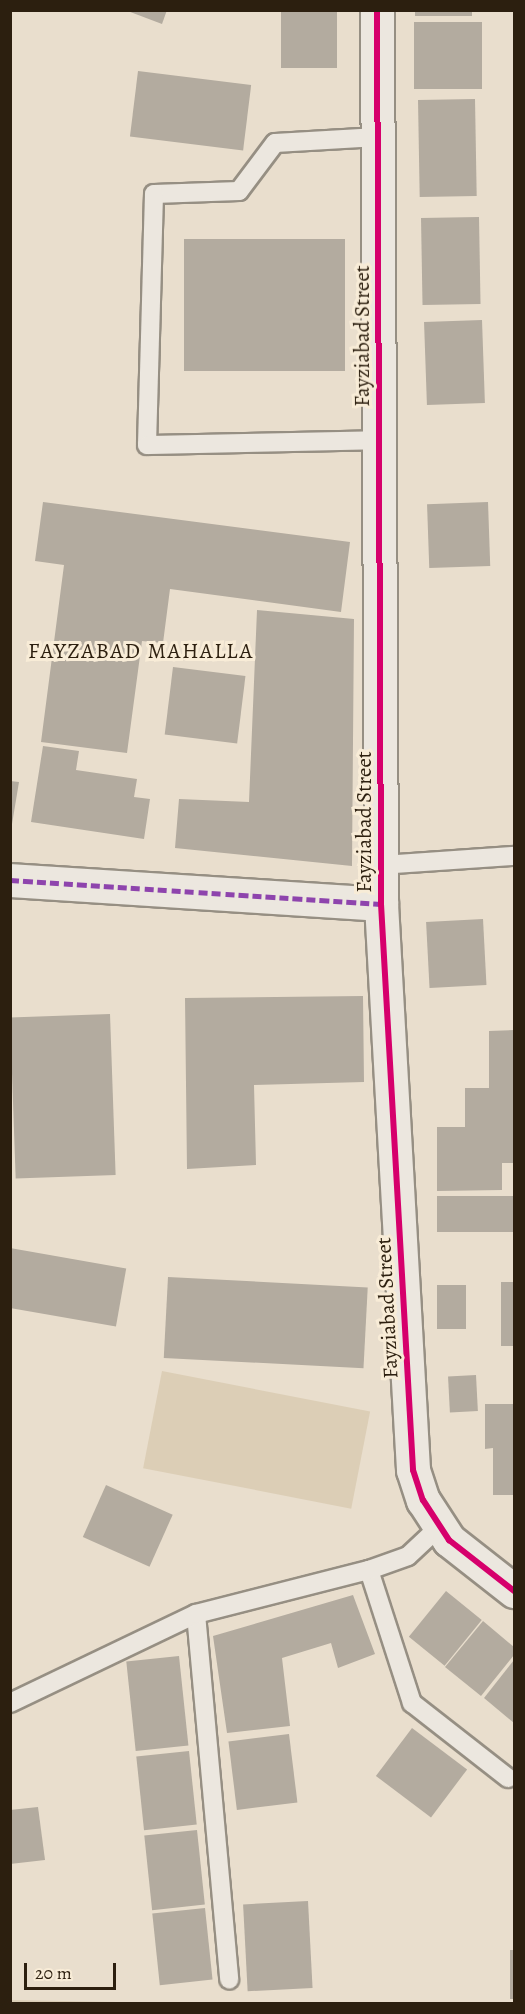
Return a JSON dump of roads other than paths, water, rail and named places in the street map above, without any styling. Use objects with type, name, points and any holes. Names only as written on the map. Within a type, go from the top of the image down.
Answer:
[{"type":"street","name":"Fayziabad Street","points":[[377,10],[381,904],[413,1470],[423,1500],[439,1527],[460,1552],[514,1592]]},
{"type":"street","points":[[10,880],[381,904]]},
{"type":"lane","points":[[378,137],[275,143],[239,191],[154,194],[147,445],[379,440]]},
{"type":"lane","points":[[381,865],[514,856]]},
{"type":"lane","points":[[10,1703],[196,1614],[369,1570],[408,1556],[439,1527]]},
{"type":"lane","points":[[369,1570],[412,1703],[508,1778]]},
{"type":"lane","points":[[196,1614],[229,1980]]},
{"type":"district","name":"FAYZABAD MAHALLA","points":[[141,652]]}]
